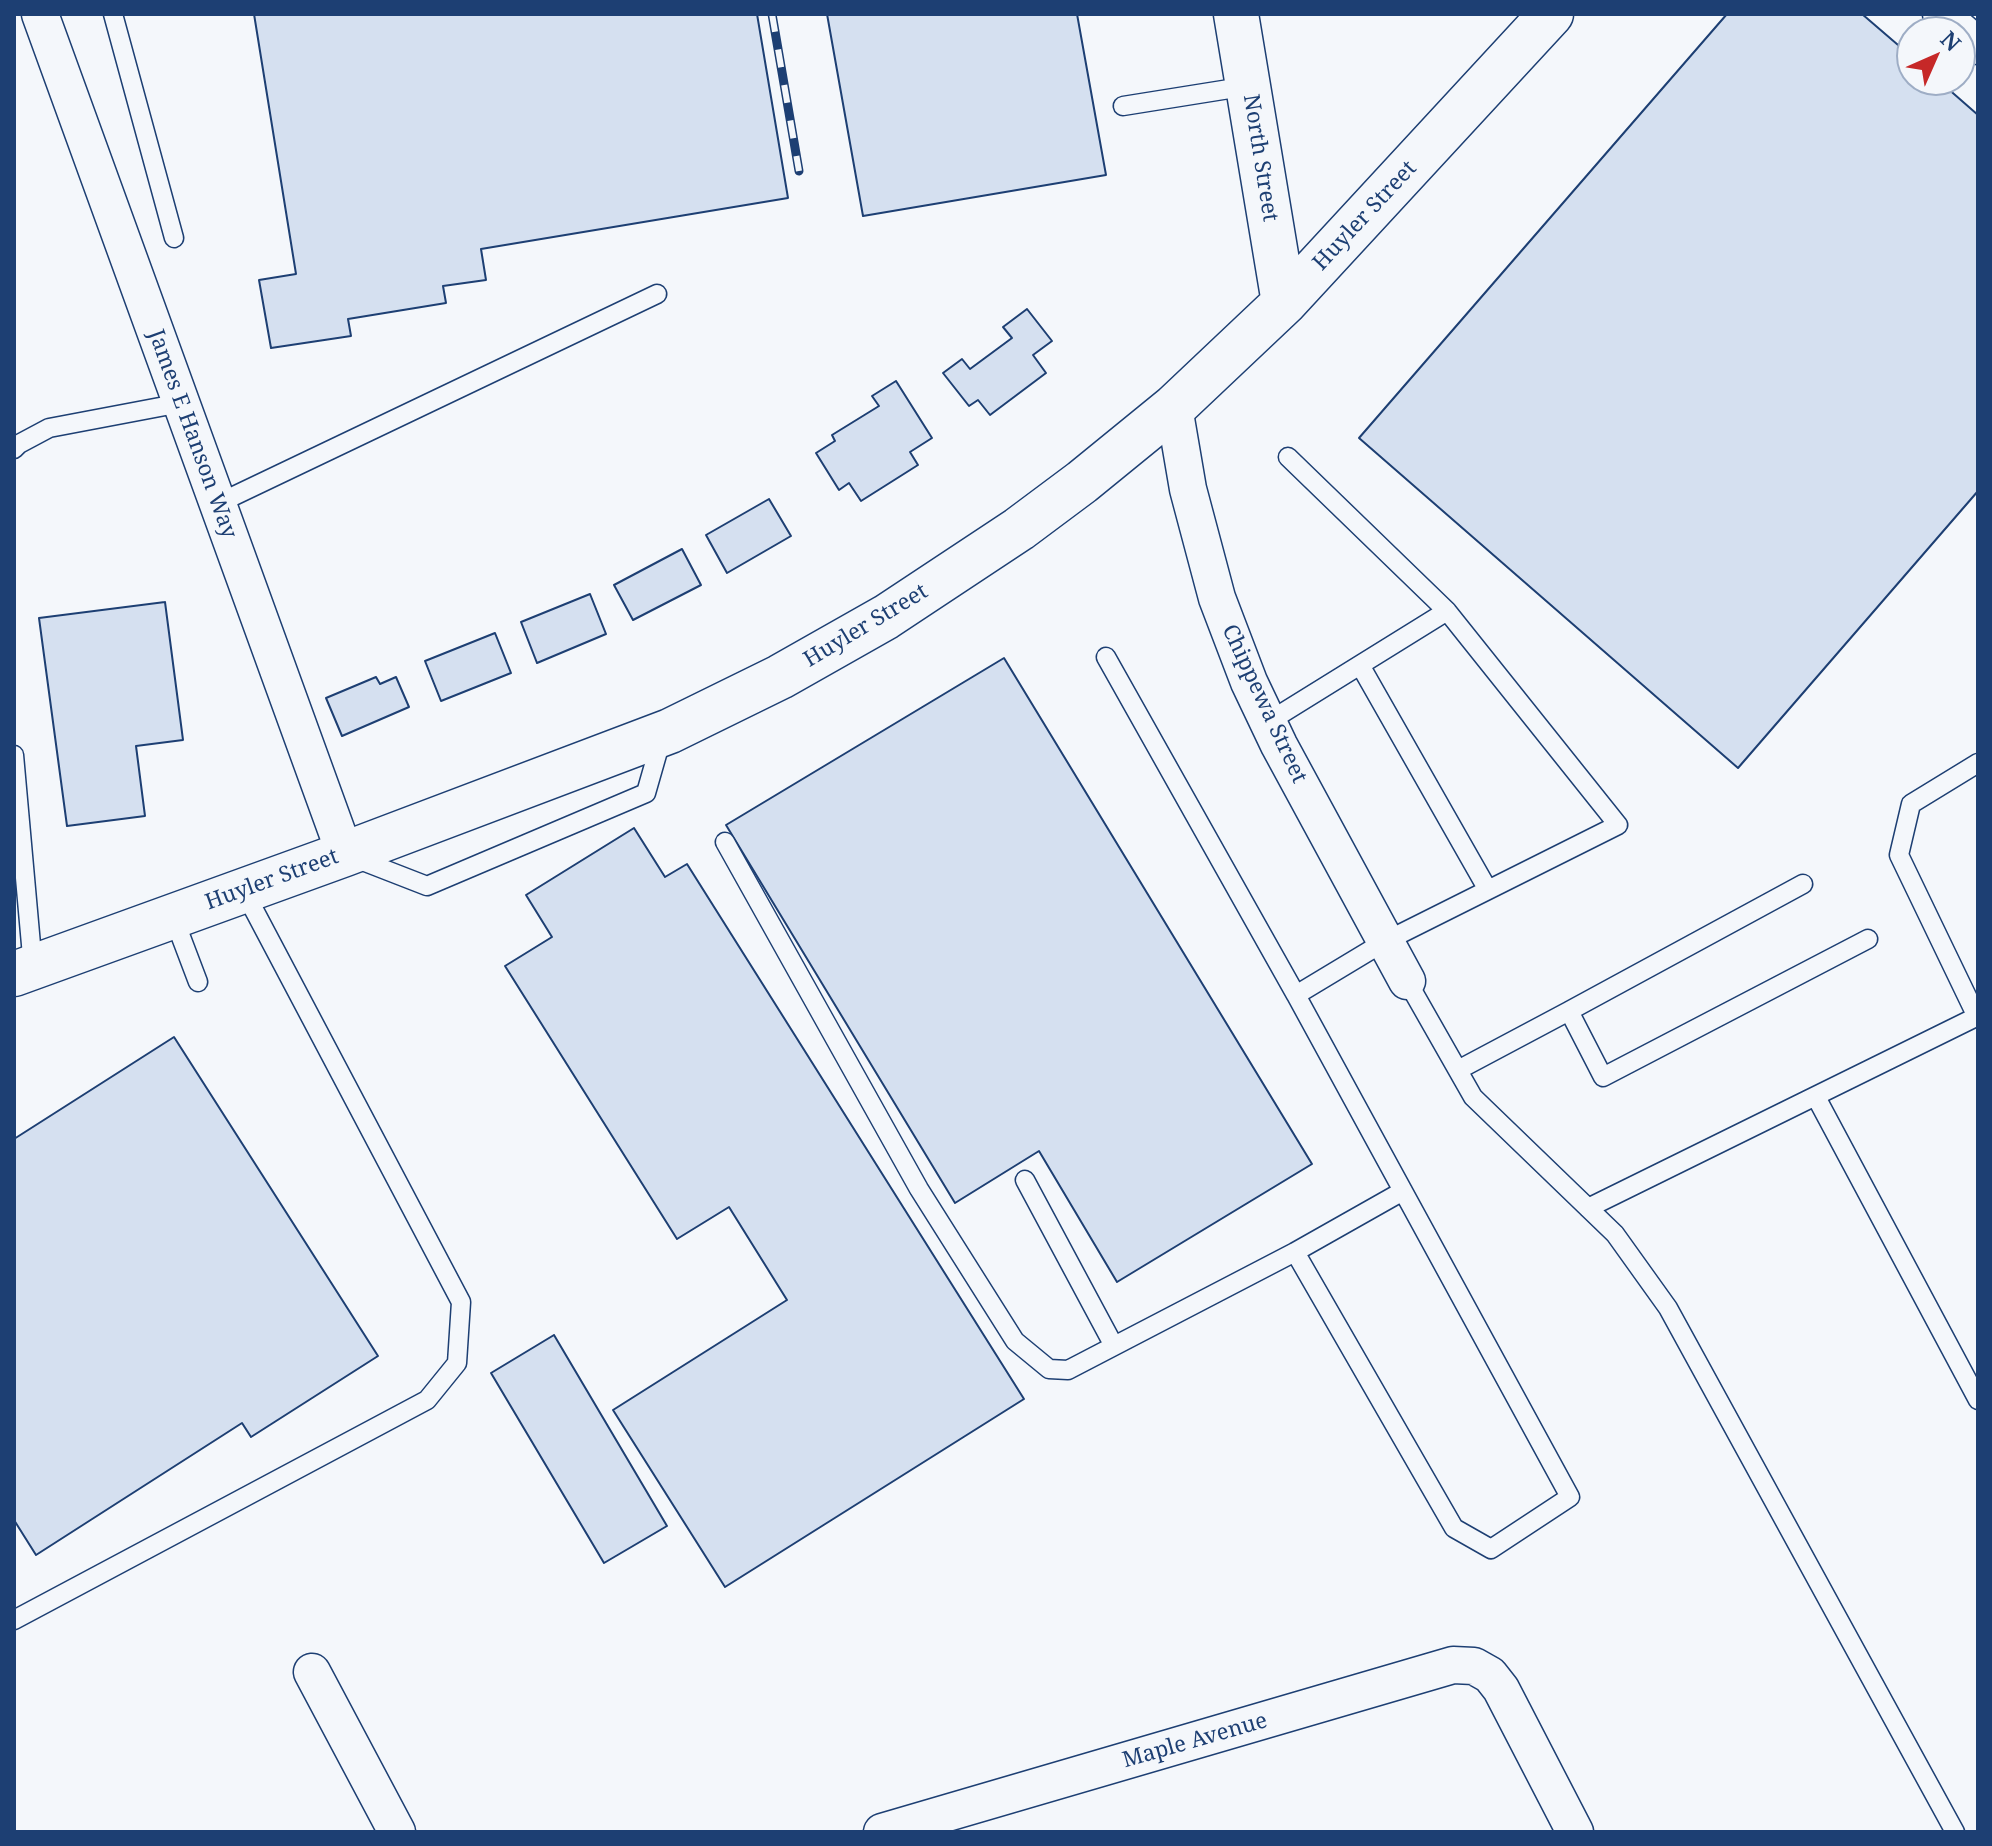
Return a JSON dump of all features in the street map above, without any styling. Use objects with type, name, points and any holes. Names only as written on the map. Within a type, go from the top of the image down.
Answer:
[{"type":"street","name":"James E Hanson Way","points":[[40,14],[345,854]]},
{"type":"street","name":"North Street","points":[[1236,14],[1284,303]]},
{"type":"street","name":"Huyler Street","points":[[24,970],[345,854],[663,733],[780,677],[886,617],[1019,529],[1174,407],[1284,303],[1551,14]]},
{"type":"street","points":[[1941,14],[1978,46]]},
{"type":"street","name":"Chippewa Street","points":[[1174,407],[1188,489],[1217,598],[1268,722],[1407,981]]},
{"type":"street","name":"Maple Avenue","points":[[882,1832],[1453,1665],[1474,1666],[1490,1675],[1501,1689],[1575,1832]]},
{"type":"street","points":[[312,1672],[397,1832]]},
{"type":"lane","points":[[113,14],[174,238]]},
{"type":"lane","points":[[1123,106],[1248,86]]},
{"type":"lane","points":[[217,504],[657,294]]},
{"type":"lane","points":[[14,449],[49,428],[181,403]]},
{"type":"lane","points":[[1288,457],[1447,611],[1618,825],[1384,942],[1296,995]]},
{"type":"lane","points":[[1268,722],[1447,611]]},
{"type":"lane","points":[[1106,657],[1296,995],[1570,1497],[1491,1549],[1454,1528],[1295,1252]]},
{"type":"lane","points":[[1360,665],[1488,890]]},
{"type":"lane","points":[[345,854],[427,886],[646,793],[663,733]]},
{"type":"lane","points":[[14,755],[24,970]]},
{"type":"lane","points":[[1588,1208],[1978,1016],[1899,855],[1911,804],[1978,763]]},
{"type":"lane","points":[[725,842],[919,1189],[1015,1341],[1049,1369],[1068,1370],[1295,1252],[1403,1191]]},
{"type":"lane","points":[[1458,1070],[1803,884]]},
{"type":"lane","points":[[14,1620],[427,1400],[457,1363],[461,1302],[244,891]]},
{"type":"lane","points":[[173,916],[198,982]]},
{"type":"lane","points":[[1569,1011],[1603,1077],[1868,939]]},
{"type":"lane","points":[[1407,981],[1473,1097],[1615,1234],[1668,1308],[1955,1832]]},
{"type":"lane","points":[[1816,1097],[1978,1400]]},
{"type":"lane","points":[[1025,1180],[1114,1346]]},
{"type":"building","points":[[254,14],[757,14],[788,198],[481,249],[486,280],[443,286],[446,303],[348,319],[351,336],[271,348],[259,280],[296,274]]},
{"type":"building","points":[[827,14],[1077,14],[1106,175],[863,216]]},
{"type":"building","points":[[1727,14],[1862,14],[1896,43],[1896,96],[1956,96],[1978,115],[1978,491],[1738,768],[1359,438]]},
{"type":"building","points":[[1027,309],[1052,341],[1033,355],[1046,373],[990,415],[978,400],[969,406],[943,373],[962,359],[970,369],[1012,338],[1003,327]]},
{"type":"building","points":[[896,381],[932,438],[910,452],[918,465],[861,501],[849,483],[839,490],[816,453],[835,441],[832,435],[879,406],[872,396]]},
{"type":"building","points":[[769,499],[791,536],[727,573],[706,535]]},
{"type":"building","points":[[682,549],[701,585],[633,620],[614,585]]},
{"type":"building","points":[[590,594],[606,634],[537,663],[521,622]]},
{"type":"building","points":[[165,602],[183,740],[136,746],[145,816],[67,826],[39,618]]},
{"type":"building","points":[[495,633],[511,673],[441,701],[425,661]]},
{"type":"building","points":[[1004,658],[1312,1164],[1117,1282],[1039,1151],[955,1203],[726,825]]},
{"type":"building","points":[[376,677],[380,684],[396,677],[409,707],[342,736],[326,698]]},
{"type":"building","points":[[634,828],[665,877],[687,864],[1024,1399],[725,1587],[613,1410],[787,1300],[729,1207],[677,1239],[505,966],[552,937],[526,895]]},
{"type":"building","points":[[174,1037],[378,1356],[251,1437],[242,1423],[36,1555],[14,1520],[14,1139]]},
{"type":"building","points":[[554,1335],[667,1526],[604,1563],[491,1373]]},
{"type":"railway","points":[[772,14],[799,171]]}]
